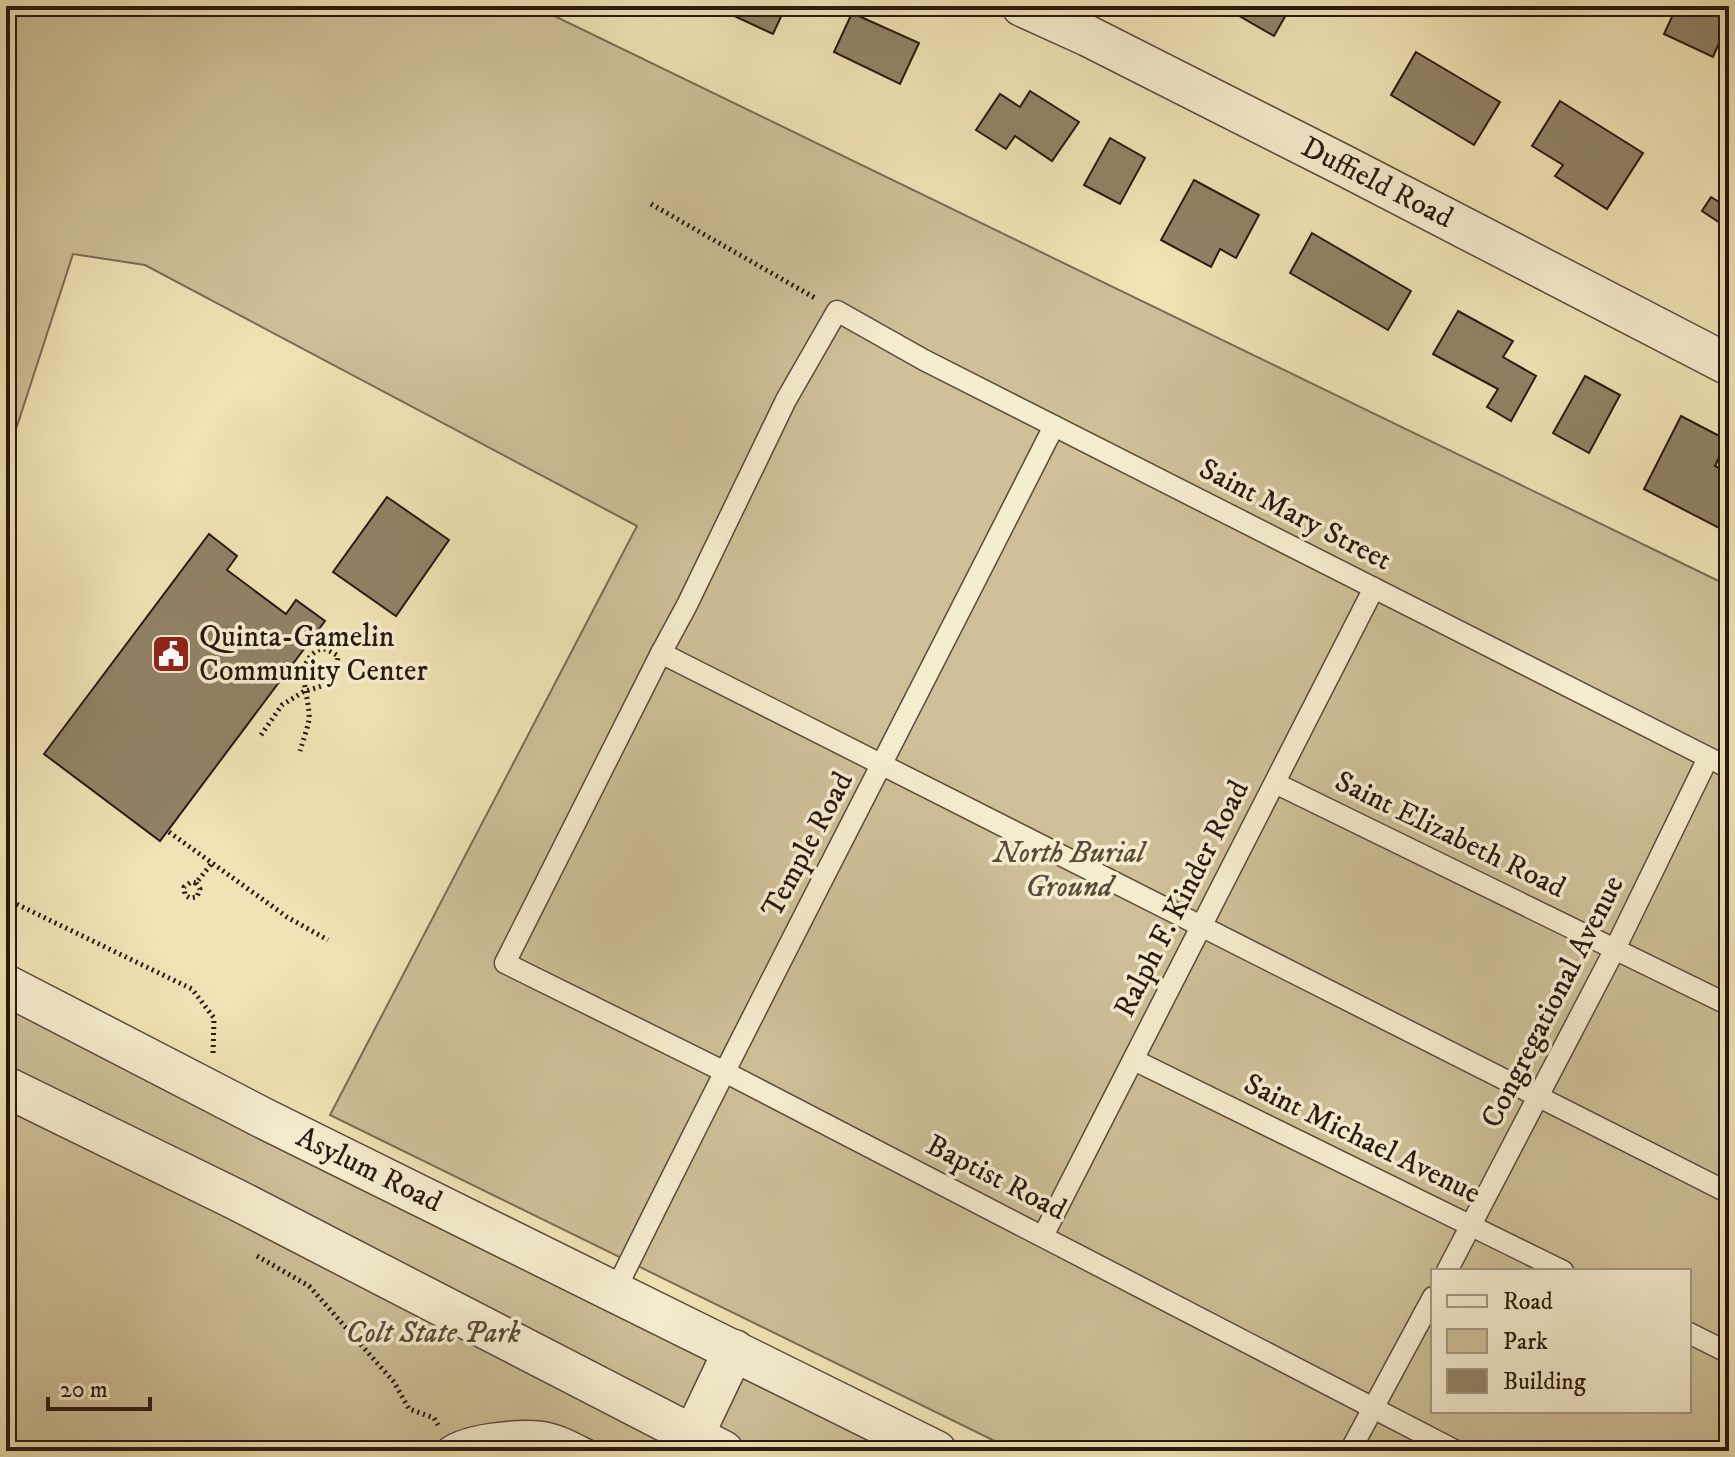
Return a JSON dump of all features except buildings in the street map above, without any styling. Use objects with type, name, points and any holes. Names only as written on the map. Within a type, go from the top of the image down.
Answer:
[{"type":"street","name":"Duffield Road","points":[[1022,6],[1088,36],[1729,365]]},
{"type":"street","name":"Asylum Road","points":[[6,985],[263,1118],[936,1451]]},
{"type":"street","points":[[6,1087],[235,1199],[708,1443],[734,1350]]},
{"type":"lane","name":"Saint Mary Street","points":[[837,311],[924,360],[1729,768]]},
{"type":"lane","points":[[837,311],[786,400],[661,653],[1729,1193]]},
{"type":"lane","name":"Temple Road","points":[[615,1291],[723,1071],[1054,426]]},
{"type":"lane","name":"Ralph F. Kinder Road","points":[[1043,1236],[1374,588]]},
{"type":"lane","name":"Baptist Road","points":[[661,653],[505,963],[723,1071],[1456,1451]]},
{"type":"lane","name":"Congregational Avenue","points":[[1448,1269],[1615,949],[1708,758]]},
{"type":"lane","name":"Saint Elizabeth Road","points":[[1275,783],[1729,1005]]},
{"type":"lane","name":"Saint Michael Avenue","points":[[1134,1060],[1559,1269]]},
{"type":"lane","points":[[1350,1451],[1431,1301]]},
{"type":"lane","points":[[1691,1334],[1729,1353]]},
{"type":"lane","points":[[444,1451],[451,1444],[480,1437],[544,1432],[590,1451]]},
{"type":"path","points":[[651,204],[837,311]]},
{"type":"path","points":[[261,735],[282,705],[306,691],[322,686],[336,675],[338,656],[327,649],[312,654],[303,675],[306,691],[309,721],[300,751]]},
{"type":"path","points":[[169,832],[287,917],[328,940]]},
{"type":"path","points":[[196,883],[212,863]]},
{"type":"green space","name":"North Burial Ground","points":[[6,6],[534,6],[1729,586],[1729,1451],[1015,1451],[330,1115],[637,526],[145,265],[73,254],[6,460]]},
{"type":"green space","name":"Colt State Park","points":[[6,995],[956,1451],[6,1451]]},
{"type":"place","name":"Quinta-Gamelin Community Center","points":[[171,654]]}]
